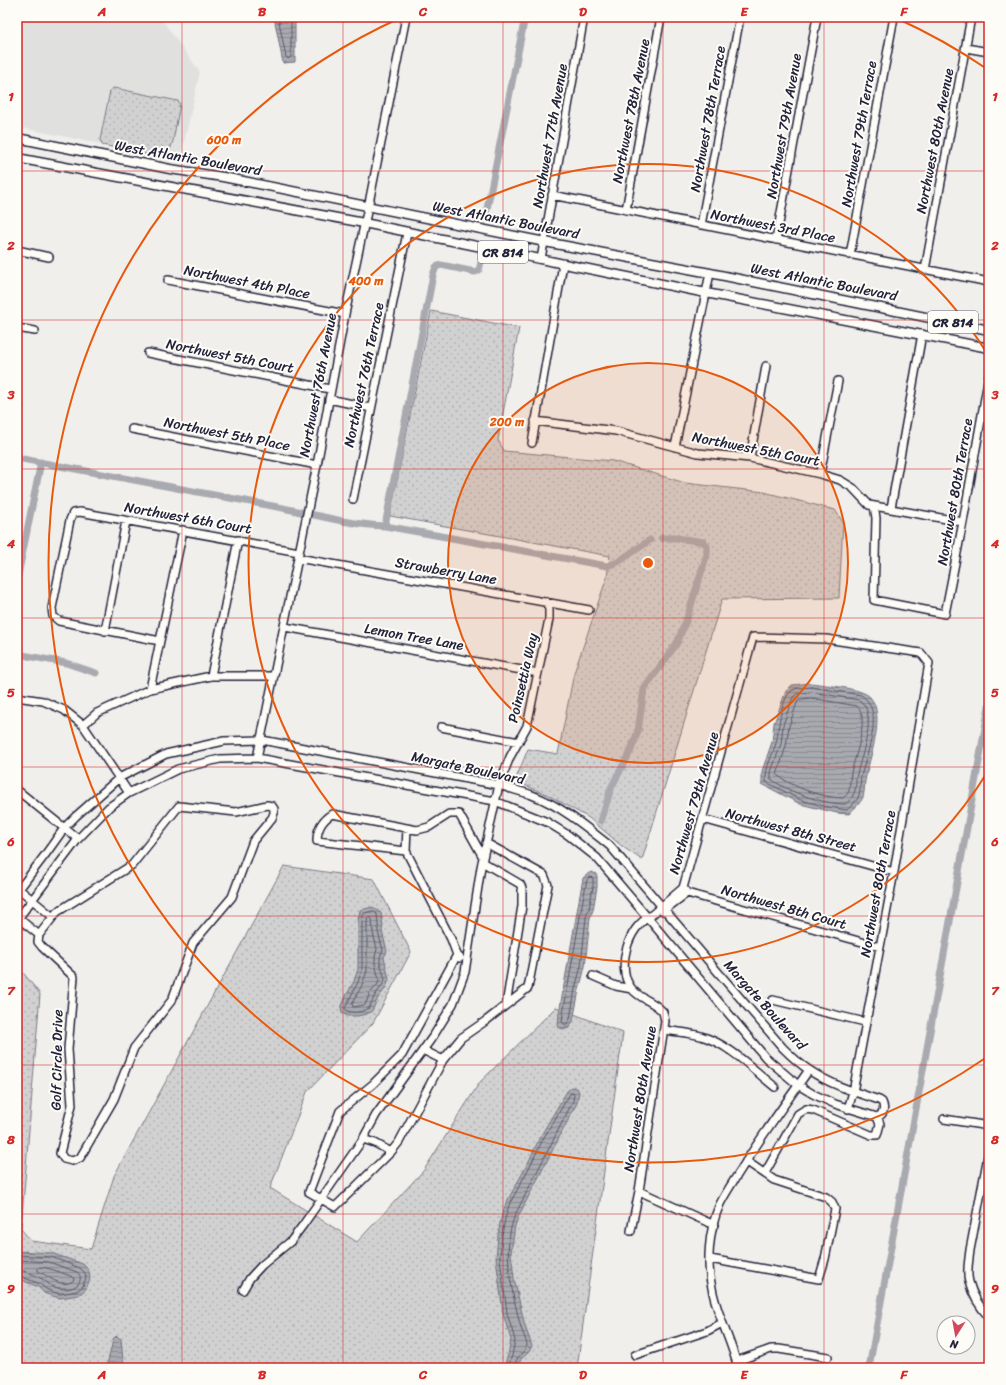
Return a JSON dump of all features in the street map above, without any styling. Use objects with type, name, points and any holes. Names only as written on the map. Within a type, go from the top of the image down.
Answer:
[{"type":"main road","name":"West Atlantic Boulevard","points":[[17,138],[170,169],[230,178],[989,330]]},
{"type":"main road","name":"CR 814","points":[[17,158],[364,223],[706,293],[989,348]]},
{"type":"street","name":"Northwest 76th Avenue","points":[[257,758],[285,627],[317,464],[330,388],[406,17]]},
{"type":"street","name":"Northwest 77th Avenue","points":[[541,259],[584,17]]},
{"type":"street","name":"Northwest 78th Avenue","points":[[626,210],[662,17]]},
{"type":"street","name":"Northwest 78th Terrace","points":[[701,225],[740,17]]},
{"type":"street","name":"Northwest 79th Avenue","points":[[776,240],[817,17]]},
{"type":"street","name":"Northwest 79th Terrace","points":[[850,255],[894,17]]},
{"type":"street","name":"Northwest 80th Avenue","points":[[925,270],[971,17]]},
{"type":"street","points":[[966,48],[989,52]]},
{"type":"street","name":"Northwest 3rd Place","points":[[552,195],[989,282]]},
{"type":"street","name":"Northwest 76th Terrace","points":[[353,499],[407,233]]},
{"type":"street","points":[[17,250],[49,256]]},
{"type":"street","points":[[532,443],[563,264]]},
{"type":"street","points":[[675,447],[710,273]]},
{"type":"street","name":"Northwest 4th Place","points":[[168,280],[345,314]]},
{"type":"street","points":[[17,328],[35,331]]},
{"type":"street","points":[[891,508],[922,334]]},
{"type":"street","name":"Northwest 5th Court","points":[[148,353],[330,388]]},
{"type":"street","points":[[750,458],[766,366]]},
{"type":"street","name":"Northwest 80th Terrace","points":[[874,506],[876,518],[874,600],[945,614],[989,375]]},
{"type":"street","points":[[820,474],[838,381]]},
{"type":"street","points":[[329,399],[371,408]]},
{"type":"street","name":"Northwest 5th Court","points":[[535,421],[616,431],[698,453],[750,458],[820,474],[840,480],[853,488],[869,505],[874,506]]},
{"type":"street","name":"Northwest 5th Place","points":[[132,429],[317,464]]},
{"type":"street","points":[[874,506],[963,522]]},
{"type":"street","name":"Northwest 6th Court","points":[[105,631],[59,621],[53,616],[52,608],[70,520],[73,513],[80,512],[238,540],[298,555]]},
{"type":"street","points":[[126,521],[105,631],[160,641]]},
{"type":"street","points":[[150,689],[183,530]]},
{"type":"street","points":[[211,676],[238,540]]},
{"type":"street","name":"Strawberry Lane","points":[[298,555],[589,610]]},
{"type":"street","name":"Poinsettia Way","points":[[243,1290],[250,1278],[262,1264],[291,1241],[357,1146],[363,1140],[376,1115],[423,1050],[453,1004],[465,972],[482,860],[499,786],[510,757],[527,726],[549,620],[549,609],[546,602]]},
{"type":"street","name":"Lemon Tree Lane","points":[[285,627],[538,673]]},
{"type":"street","name":"Northwest 79th Avenue","points":[[648,918],[685,891],[753,636],[826,639],[921,653],[929,663]]},
{"type":"street","name":"Northwest 80th Terrace","points":[[848,1109],[853,1092],[894,872],[929,663]]},
{"type":"street","points":[[82,726],[97,714],[150,689],[211,676],[274,676]]},
{"type":"street","points":[[17,697],[43,701],[64,710],[82,726],[129,793]]},
{"type":"street","points":[[441,727],[519,742]]},
{"type":"street","name":"Margate Boulevard","points":[[18,891],[65,827],[119,778],[166,754],[224,741],[262,740],[499,786],[532,795],[557,807],[580,822],[610,846],[783,1048],[809,1070],[824,1079],[853,1092],[879,1100],[882,1102],[884,1107],[883,1112],[881,1116],[877,1118],[848,1109],[823,1099],[798,1085],[766,1058],[597,858],[568,835],[547,822],[496,801],[257,758],[220,759],[178,769],[129,793],[109,807],[78,839],[18,918]]},
{"type":"street","points":[[17,790],[65,827],[78,839]]},
{"type":"street","name":"Golf Circle Drive","points":[[267,805],[272,806],[274,809],[272,818],[253,841],[232,897],[193,943],[172,1000],[134,1048],[114,1098],[80,1158],[72,1160],[64,1159],[60,1153],[72,1105],[68,1049],[74,977],[42,947],[38,942],[39,935],[57,912],[132,865],[179,806],[236,812],[267,805]]},
{"type":"street","points":[[406,852],[317,841],[317,834],[324,819],[332,814],[417,830],[429,827],[450,814],[459,814],[482,860],[520,884],[522,888],[522,906],[506,1005]]},
{"type":"street","name":"Northwest 8th Street","points":[[703,819],[894,872]]},
{"type":"street","points":[[407,828],[406,852],[451,939],[457,955],[466,964]]},
{"type":"street","points":[[457,955],[402,1056],[373,1084],[340,1111],[309,1192],[320,1200],[335,1207],[391,1152],[399,1142],[443,1060],[461,1038],[528,988],[548,885],[544,875],[486,843]]},
{"type":"street","points":[[18,891],[53,916]]},
{"type":"street","name":"Northwest 8th Court","points":[[685,891],[880,947]]},
{"type":"street","name":"Golf Circle Drive","points":[[18,918],[39,935]]},
{"type":"street","points":[[632,989],[626,977],[625,968],[628,944],[632,933],[643,921],[648,918]]},
{"type":"street","points":[[593,976],[616,986],[632,989]]},
{"type":"street","name":"Northwest 80th Avenue","points":[[631,1231],[639,1191],[666,1021],[663,1012],[656,1005],[632,989]]},
{"type":"street","points":[[773,1000],[866,1022]]},
{"type":"street","points":[[664,1030],[701,1036],[713,1041],[742,1059],[776,1088]]},
{"type":"street","points":[[423,1050],[443,1060]]},
{"type":"street","points":[[809,1070],[769,1126],[720,1204],[709,1248],[713,1293],[722,1323],[738,1364],[771,1349],[828,1357]]},
{"type":"street","points":[[765,1173],[798,1114],[806,1109],[813,1110],[871,1135],[877,1135],[880,1124],[877,1118]]},
{"type":"street","points":[[944,1119],[989,1126]]},
{"type":"street","points":[[363,1140],[375,1143],[391,1152]]},
{"type":"street","points":[[989,1151],[970,1250],[969,1281],[975,1297],[989,1317]]},
{"type":"street","points":[[710,1259],[819,1279],[825,1259],[835,1209],[832,1202],[826,1197],[774,1180],[746,1161]]},
{"type":"street","name":"Northwest 80th Avenue","points":[[639,1191],[714,1224]]},
{"type":"street","points":[[635,1355],[707,1331],[722,1323]]},
{"type":"shaded area","points":[[17,17],[160,17],[200,72],[180,160],[17,127]]},
{"type":"shaded area","points":[[114,88],[178,101],[180,104],[173,141],[168,156],[163,158],[102,145],[100,140],[110,91]]},
{"type":"shaded area","points":[[431,311],[519,328],[498,440],[504,451],[613,461],[685,483],[764,492],[835,510],[843,522],[839,598],[722,599],[642,860],[623,847],[589,818],[548,795],[515,781],[528,749],[558,754],[574,673],[607,577],[610,556],[390,516]]},
{"type":"shaded area","points":[[284,866],[374,879],[411,952],[373,1023],[307,1092],[270,1188],[357,1242],[424,1170],[480,1082],[556,1007],[623,1033],[577,1368],[17,1368],[17,965],[40,994],[21,1229],[31,1241],[91,1249],[114,1176]]},
{"type":"water","points":[[274,17],[298,17],[295,24],[295,62],[283,63]]},
{"type":"water","points":[[811,683],[859,691],[870,697],[875,705],[877,714],[876,736],[865,779],[864,795],[861,801],[849,814],[837,813],[800,804],[762,784],[762,771],[772,742],[774,723],[786,691],[792,685]]},
{"type":"water","points":[[592,872],[597,876],[597,887],[590,918],[585,967],[573,1021],[569,1028],[563,1029],[558,1027],[559,1013],[583,878]]},
{"type":"water","points":[[373,907],[381,913],[383,925],[382,931],[387,951],[384,957],[389,979],[386,988],[378,998],[372,1011],[358,1016],[347,1016],[342,1013],[341,1008],[358,969],[358,921],[360,910]]},
{"type":"water","points":[[572,1087],[577,1088],[579,1092],[577,1103],[518,1217],[515,1226],[511,1253],[514,1278],[525,1326],[532,1346],[529,1352],[521,1359],[517,1368],[501,1368],[504,1366],[508,1355],[511,1340],[503,1314],[496,1258],[501,1218],[506,1203],[527,1165],[540,1137],[567,1091]]},
{"type":"water","points":[[17,1251],[51,1253],[83,1264],[89,1271],[90,1279],[86,1289],[79,1295],[60,1298],[44,1293],[38,1287],[17,1278]]},
{"type":"water","points":[[116,1336],[121,1339],[123,1360],[126,1368],[106,1368],[113,1339]]},
{"type":"waterway","points":[[485,219],[525,17]]},
{"type":"waterway","points":[[385,526],[433,275],[436,267],[441,265],[475,272],[479,270],[481,262]]},
{"type":"waterway","points":[[17,458],[283,508],[346,522],[385,526],[607,566],[618,562],[650,540]]},
{"type":"waterway","points":[[17,580],[41,462]]},
{"type":"waterway","points":[[601,821],[611,788],[631,750],[638,731],[644,689],[677,643],[686,621],[707,554],[707,546],[704,542],[676,538],[662,538]]},
{"type":"waterway","points":[[17,654],[66,663],[96,673]]},
{"type":"waterway","points":[[869,1368],[989,706]]}]
